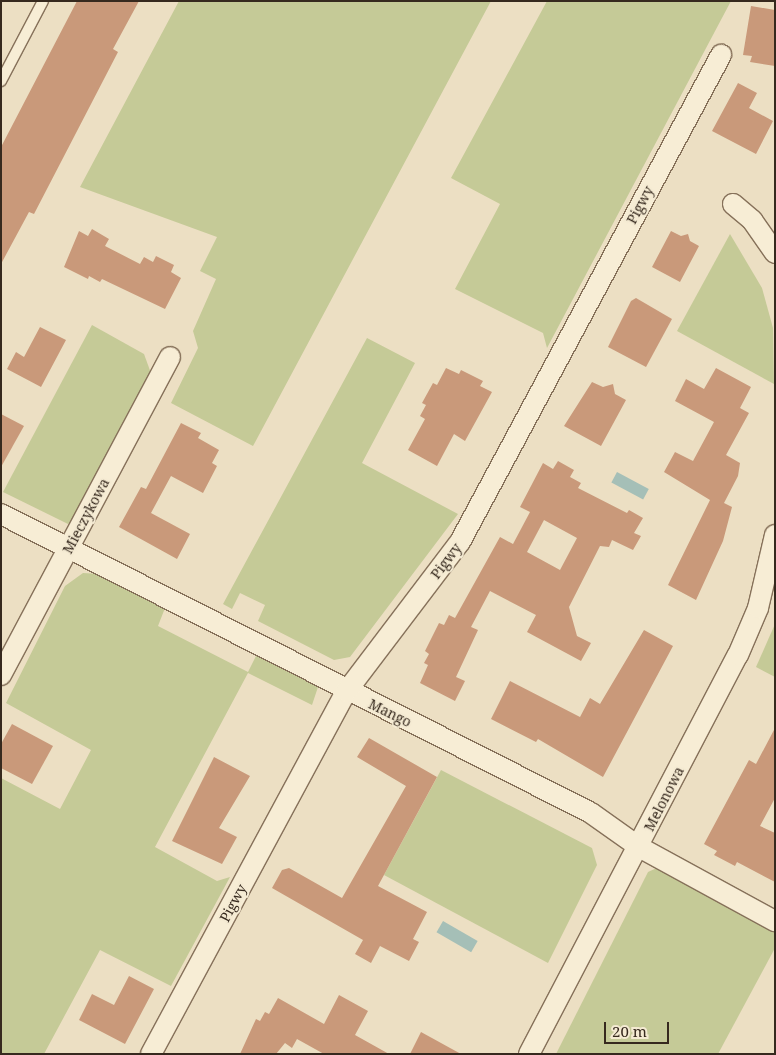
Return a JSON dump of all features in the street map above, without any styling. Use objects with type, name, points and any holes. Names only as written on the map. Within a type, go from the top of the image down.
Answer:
[{"type":"street","name":"Pigwy","points":[[151,1054],[346,692],[460,542],[722,55]]},
{"type":"street","points":[[733,204],[752,220],[775,253]]},
{"type":"street","name":"Mieczykowa","points":[[1,675],[170,357]]},
{"type":"street","name":"Mango","points":[[1,514],[346,692],[590,813],[639,848],[775,920]]},
{"type":"street","name":"Melonowa","points":[[529,1054],[639,848],[738,655],[758,608],[775,534]]},
{"type":"lane","points":[[1,81],[43,1]]},
{"type":"green space","points":[[179,1],[491,1],[253,446],[171,403],[198,348],[193,331],[216,279],[200,271],[217,237],[80,187]]},
{"type":"green space","points":[[547,1],[731,1],[547,348],[543,333],[455,289],[500,204],[451,178]]},
{"type":"green space","points":[[730,234],[762,288],[773,328],[774,384],[677,331]]},
{"type":"green space","points":[[92,325],[144,354],[152,376],[84,511],[68,524],[3,492]]},
{"type":"green space","points":[[367,338],[415,363],[362,463],[458,514],[350,657],[334,660],[258,621],[265,605],[240,593],[232,609],[223,604]]},
{"type":"green space","points":[[83,573],[100,574],[165,608],[158,626],[248,672],[257,654],[318,687],[312,705],[248,673],[155,847],[217,881],[230,877],[171,986],[100,950],[44,1054],[1,1054],[1,778],[60,809],[91,750],[6,703],[65,586]]},
{"type":"green space","points":[[775,624],[775,677],[756,667]]},
{"type":"green space","points":[[441,770],[592,848],[597,865],[548,963],[384,875]]},
{"type":"green space","points":[[659,867],[775,933],[775,948],[718,1054],[556,1054],[648,872]]},
{"type":"water","points":[[617,472],[649,489],[643,499],[611,483]]},
{"type":"water","points":[[443,921],[478,941],[471,952],[436,932]]},
{"type":"building","points":[[77,1],[139,1],[113,49],[118,52],[34,214],[29,212],[1,264],[1,147]]},
{"type":"building","points":[[751,6],[775,10],[775,66],[750,62],[752,56],[743,55]]},
{"type":"building","points":[[738,83],[757,93],[749,108],[773,121],[756,154],[712,131]]},
{"type":"building","points":[[92,229],[109,239],[105,246],[140,264],[144,257],[153,262],[156,256],[174,265],[171,272],[181,278],[165,309],[102,279],[100,282],[89,276],[88,279],[64,267],[79,231],[88,236]]},
{"type":"building","points":[[671,231],[681,236],[688,234],[690,241],[699,246],[680,282],[652,267]]},
{"type":"building","points":[[636,298],[672,319],[646,367],[608,347],[631,301]]},
{"type":"building","points":[[40,327],[66,340],[41,387],[7,369],[16,352],[24,357]]},
{"type":"building","points":[[446,368],[459,374],[461,370],[483,381],[480,386],[492,392],[465,441],[454,434],[437,466],[408,450],[425,419],[420,416],[426,405],[422,403],[433,383],[437,385]]},
{"type":"building","points":[[716,368],[751,387],[740,408],[749,413],[726,455],[740,463],[738,476],[724,503],[732,507],[723,541],[696,600],[668,585],[710,500],[664,472],[675,452],[693,461],[714,422],[675,401],[686,379],[704,389]]},
{"type":"building","points":[[592,382],[603,387],[613,384],[615,394],[626,400],[601,446],[564,426]]},
{"type":"building","points":[[1,414],[24,426],[1,467]]},
{"type":"building","points":[[181,423],[201,433],[198,438],[219,450],[212,463],[217,466],[203,493],[171,476],[151,513],[190,534],[177,559],[119,527],[141,487],[146,489]]},
{"type":"building","points":[[558,461],[574,470],[570,477],[581,483],[578,488],[627,513],[629,510],[643,518],[634,533],[641,536],[633,550],[612,540],[609,547],[600,546],[569,607],[577,636],[591,643],[581,661],[527,632],[536,615],[490,591],[471,627],[478,630],[456,677],[465,681],[455,701],[420,683],[428,665],[424,663],[429,654],[425,651],[439,623],[444,625],[449,615],[455,618],[500,537],[513,544],[530,512],[520,507],[543,463],[553,469]],"holes":[[[544,520],[577,538],[560,570],[527,552]]]},
{"type":"building","points":[[644,630],[673,646],[603,777],[538,739],[536,742],[491,719],[510,681],[580,717],[590,698],[600,704]]},
{"type":"building","points":[[12,724],[53,746],[32,784],[1,768],[1,744]]},
{"type":"building","points":[[775,728],[775,798],[760,826],[775,833],[775,882],[737,862],[735,866],[714,855],[717,851],[704,844],[749,760],[756,764]]},
{"type":"building","points":[[369,738],[437,777],[378,886],[427,912],[413,939],[419,942],[409,961],[380,946],[371,963],[355,954],[363,940],[272,888],[282,870],[289,868],[342,898],[406,786],[357,757]]},
{"type":"building","points":[[214,757],[250,776],[219,828],[237,837],[222,864],[172,841]]},
{"type":"building","points":[[129,976],[154,989],[125,1044],[79,1020],[92,994],[114,1005]]},
{"type":"building","points":[[339,995],[368,1011],[355,1035],[389,1054],[324,1054],[297,1039],[292,1048],[285,1043],[276,1054],[240,1054],[256,1019],[260,1021],[265,1012],[269,1014],[278,998],[324,1024]]},
{"type":"building","points":[[421,1032],[461,1054],[410,1054]]}]
